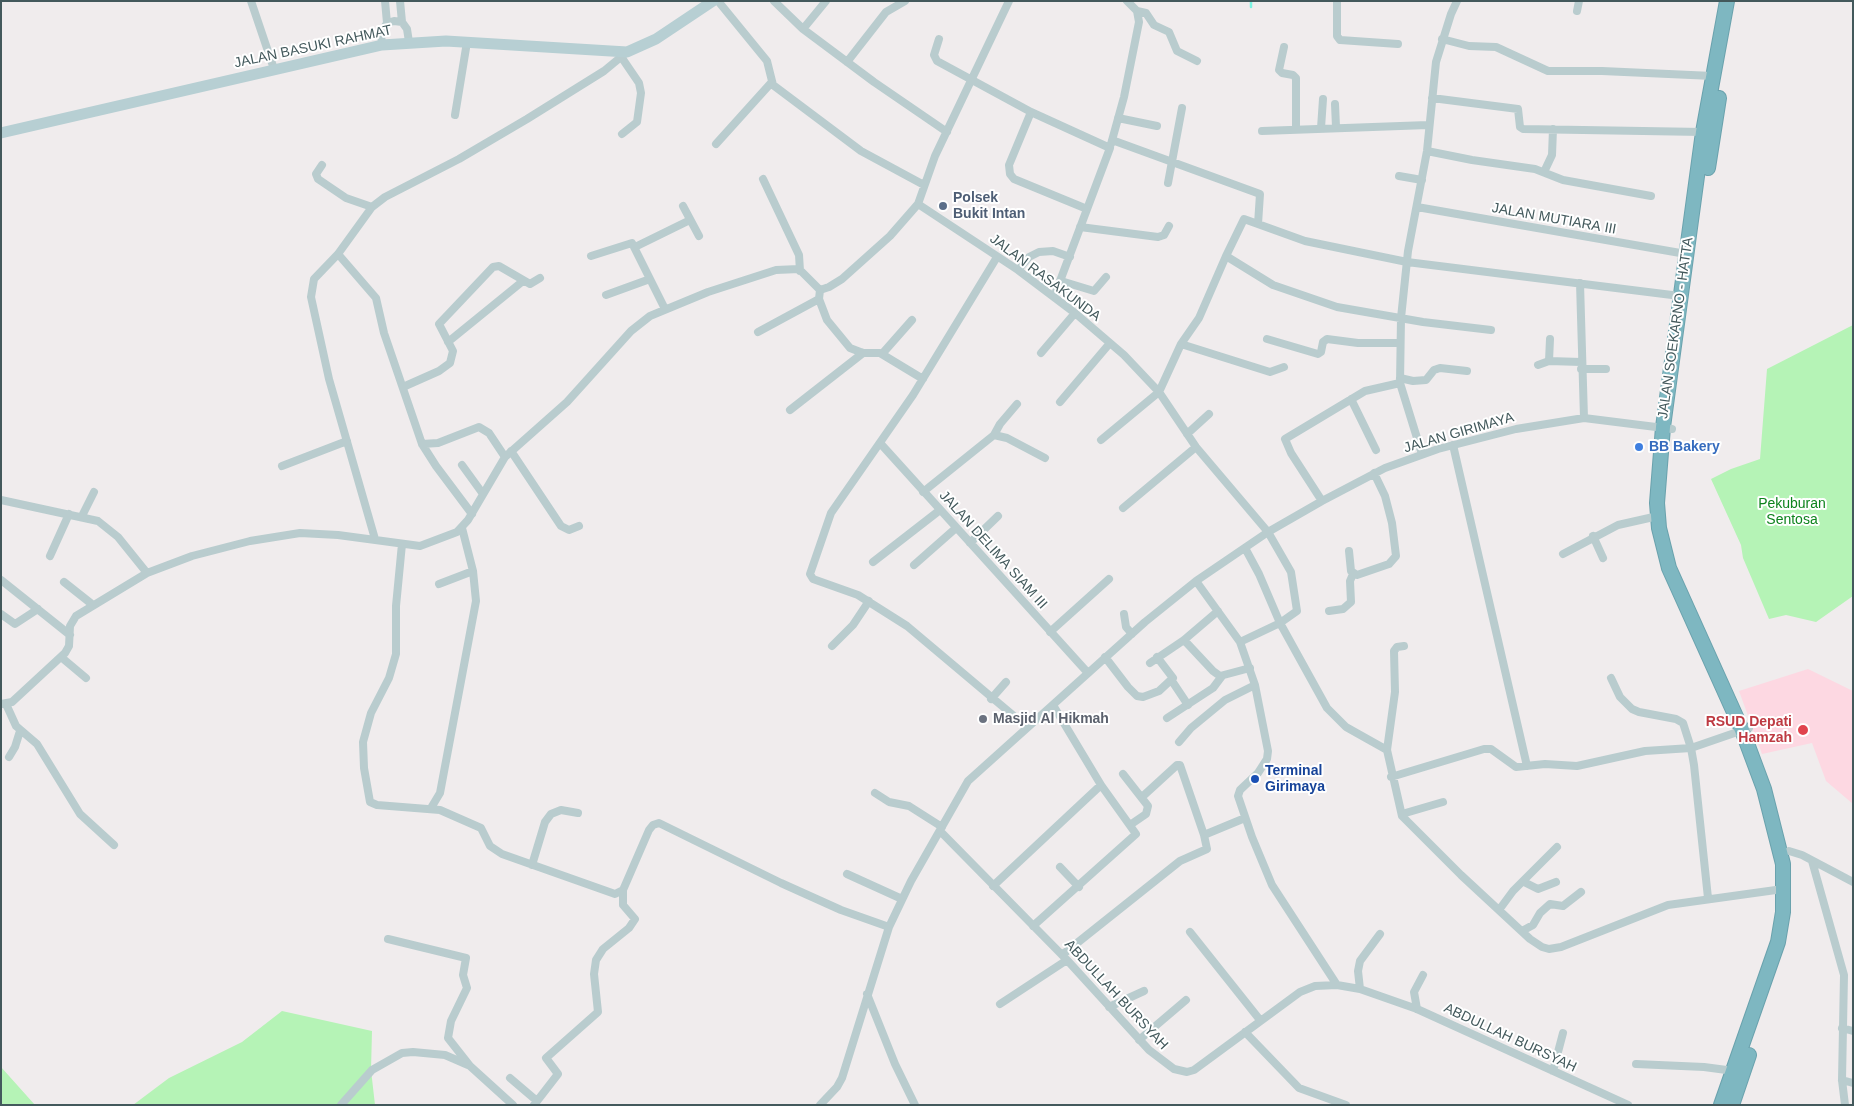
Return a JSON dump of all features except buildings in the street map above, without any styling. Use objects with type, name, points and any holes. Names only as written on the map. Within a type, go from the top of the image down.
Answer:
[{"type":"highway","name":"JALAN SOEKARNO - HATTA","points":[[1721,1105],[1778,942],[1783,889],[1782,864],[1764,789],[1746,729],[1669,568],[1658,516],[1657,481],[1690,285],[1722,52],[1727,1]]},
{"type":"highway","name":"JALAN SOEKARNO - HATTA","points":[[1732,1105],[1786,946],[1792,909],[1788,851],[1772,788],[1676,559],[1666,501],[1667,428],[1680,296],[1703,132],[1713,76],[1722,52],[1734,1]]},
{"type":"street","points":[[251,1],[274,69]]},
{"type":"street","points":[[382,45],[381,33],[387,23],[385,1]]},
{"type":"street","points":[[400,1],[402,22],[407,29],[409,42]]},
{"type":"street","points":[[718,1],[767,61],[771,83],[783,94],[860,151],[924,185]]},
{"type":"street","points":[[774,1],[803,29],[947,132]]},
{"type":"street","points":[[803,29],[826,1]]},
{"type":"street","points":[[847,62],[886,12],[905,1]]},
{"type":"street","points":[[820,290],[842,279],[890,236],[918,204],[924,185],[947,132],[1009,1]]},
{"type":"street","points":[[1054,297],[1111,144],[1118,118],[1139,18],[1137,11],[1127,1]]},
{"type":"street","points":[[1337,1],[1337,36],[1340,40],[1398,44]]},
{"type":"street","points":[[1422,454],[1400,381],[1400,318],[1407,262],[1427,150],[1428,125],[1442,39],[1457,1]]},
{"type":"street","points":[[1577,11],[1579,1]]},
{"type":"street","name":"JALAN BASUKI RAHMAT","points":[[1,134],[382,45],[409,42],[467,42],[624,55],[656,39],[708,3]]},
{"type":"street","points":[[1137,11],[1146,13],[1154,24],[1169,32],[1177,51],[1197,61]]},
{"type":"street","points":[[387,23],[394,21],[402,22]]},
{"type":"street","points":[[939,39],[934,55],[935,59],[1031,112],[1111,144],[1135,147],[1260,194],[1258,224]]},
{"type":"street","points":[[1442,39],[1469,46],[1496,47],[1548,71],[1602,71],[1713,76]]},
{"type":"street","points":[[455,115],[467,42]]},
{"type":"street","points":[[1284,47],[1279,70],[1296,78],[1296,129]]},
{"type":"street","points":[[375,539],[329,380],[311,297],[314,279],[338,254],[372,207],[394,191],[459,160],[527,119],[624,55],[639,82],[641,93],[637,122],[622,134]]},
{"type":"street","points":[[716,144],[771,83]]},
{"type":"street","points":[[1432,98],[1517,108],[1520,111],[1521,128],[1703,132]]},
{"type":"street","points":[[1321,128],[1323,99]]},
{"type":"street","points":[[1335,104],[1336,127]]},
{"type":"street","points":[[1168,184],[1182,108]]},
{"type":"street","points":[[1031,112],[1008,165],[1010,174],[1014,178],[1086,209]]},
{"type":"street","points":[[1118,118],[1157,126]]},
{"type":"street","points":[[1262,131],[1428,125]]},
{"type":"street","points":[[1544,172],[1552,154],[1553,128]]},
{"type":"street","points":[[1427,150],[1472,160],[1535,168],[1563,180],[1651,196]]},
{"type":"street","points":[[322,166],[316,174],[318,179],[346,198],[372,207]]},
{"type":"street","points":[[1399,176],[1422,180]]},
{"type":"street","points":[[763,179],[799,255],[800,271]]},
{"type":"street","name":"JALAN RASAKUNDA","points":[[918,204],[1018,270],[1075,313],[1110,343],[1159,392],[1196,447],[1268,532],[1291,572],[1296,594],[1296,612],[1280,623]]},
{"type":"street","points":[[683,206],[699,236]]},
{"type":"street","name":"JALAN MUTIARA III","points":[[1417,207],[1686,254]]},
{"type":"street","points":[[635,247],[690,220]]},
{"type":"street","points":[[1101,440],[1159,392],[1181,344],[1199,318],[1243,220],[1305,242],[1407,262],[1580,282],[1680,296]]},
{"type":"street","points":[[1080,227],[1158,237],[1164,235],[1170,226]]},
{"type":"street","points":[[591,256],[629,243],[635,247],[666,309]]},
{"type":"street","points":[[1018,270],[1029,257],[1039,252],[1053,251],[1070,257]]},
{"type":"street","points":[[338,254],[376,298],[384,333],[422,444],[472,514]]},
{"type":"street","points":[[1226,256],[1273,285],[1337,307],[1400,318],[1491,330]]},
{"type":"street","points":[[997,257],[923,379],[880,443],[855,476],[832,513],[810,574],[814,579],[846,589],[869,601],[920,636],[991,699],[1027,727]]},
{"type":"street","points":[[403,387],[450,364],[454,354],[439,327],[440,322],[493,267],[500,266],[523,281],[532,284],[540,278]]},
{"type":"street","points":[[114,845],[80,814],[37,744],[20,731],[3,704],[12,702],[68,649],[70,626],[76,616],[147,573],[210,550],[300,534],[375,539],[402,544],[425,545],[462,528],[508,454],[567,402],[634,327],[650,316],[776,270],[791,268],[800,271],[820,290]]},
{"type":"street","points":[[1061,281],[1094,291],[1106,276]]},
{"type":"street","points":[[606,295],[650,279]]},
{"type":"street","points":[[448,342],[523,281]]},
{"type":"street","points":[[1580,282],[1584,418]]},
{"type":"street","points":[[820,290],[819,299],[831,325],[850,348],[863,354],[882,354],[923,379]]},
{"type":"street","points":[[758,332],[819,299]]},
{"type":"street","points":[[1041,353],[1075,313]]},
{"type":"street","points":[[882,354],[912,320]]},
{"type":"street","points":[[1267,339],[1318,354],[1321,352],[1324,341],[1327,339],[1366,343],[1400,343]]},
{"type":"street","points":[[1549,361],[1550,340]]},
{"type":"street","points":[[1060,402],[1110,343]]},
{"type":"street","points":[[1181,344],[1270,372],[1284,367]]},
{"type":"street","points":[[790,410],[863,354]]},
{"type":"street","points":[[1538,365],[1549,361],[1606,369]]},
{"type":"street","points":[[1322,502],[1292,453],[1286,439],[1365,391],[1400,381],[1426,380],[1434,370],[1440,368],[1467,371]]},
{"type":"street","points":[[1351,399],[1376,450]]},
{"type":"street","points":[[923,492],[994,435],[1002,421],[1017,404]]},
{"type":"street","points":[[1187,434],[1209,414]]},
{"type":"street","name":"JALAN GIRIMAYA","points":[[820,1105],[840,1082],[889,927],[902,899],[968,781],[1105,657],[1196,581],[1268,532],[1374,473],[1422,454],[1516,429],[1584,418],[1667,428]]},
{"type":"street","points":[[422,444],[438,443],[479,427],[489,433],[508,454],[561,526],[570,530],[579,526]]},
{"type":"street","points":[[994,435],[1007,438],[1046,458]]},
{"type":"street","points":[[282,466],[348,441]]},
{"type":"street","name":"JALAN DELIMA SIAM III","points":[[880,443],[956,528],[1017,592],[1050,632],[1088,673]]},
{"type":"street","points":[[1453,445],[1527,766]]},
{"type":"street","points":[[1123,508],[1196,447]]},
{"type":"street","points":[[462,465],[483,494]]},
{"type":"street","points":[[1353,574],[1359,576],[1390,564],[1396,556],[1392,523],[1385,496],[1374,473]]},
{"type":"street","points":[[82,516],[94,492]]},
{"type":"street","points":[[1,500],[82,516],[98,521],[107,527],[129,549],[147,573]]},
{"type":"street","points":[[873,562],[940,510]]},
{"type":"street","points":[[50,556],[69,514]]},
{"type":"street","points":[[970,543],[998,516]]},
{"type":"street","points":[[1563,554],[1593,536],[1618,525],[1658,516]]},
{"type":"street","points":[[431,808],[440,794],[476,602],[473,571],[462,528]]},
{"type":"street","points":[[914,565],[956,528]]},
{"type":"street","points":[[1593,536],[1603,558]]},
{"type":"street","points":[[402,544],[396,606],[396,654],[389,678],[366,728],[363,742],[364,768],[369,800],[373,803],[431,808],[481,828],[492,849],[606,892],[617,894],[623,890]]},
{"type":"street","points":[[1245,548],[1259,574],[1280,623],[1323,703],[1346,727],[1387,750]]},
{"type":"street","points":[[1329,611],[1343,608],[1351,602],[1350,581],[1353,574],[1349,551]]},
{"type":"street","points":[[438,584],[473,571]]},
{"type":"street","points":[[1050,632],[1109,579]]},
{"type":"street","points":[[1,580],[70,635]]},
{"type":"street","points":[[1196,581],[1240,642],[1255,685],[1268,751],[1266,764],[1238,793],[1245,818],[1272,885],[1337,985]]},
{"type":"street","points":[[64,582],[93,605]]},
{"type":"street","points":[[832,646],[852,625],[869,601]]},
{"type":"street","points":[[1,614],[15,624],[38,609]]},
{"type":"street","points":[[1150,663],[1184,640],[1218,611]]},
{"type":"street","points":[[1124,614],[1126,627],[1132,634]]},
{"type":"street","points":[[1240,642],[1280,623]]},
{"type":"street","points":[[1184,640],[1213,671],[1222,676]]},
{"type":"street","points":[[1404,646],[1394,650],[1396,692],[1387,750],[1391,777],[1402,814],[1408,823],[1499,910],[1542,947],[1549,949],[1561,947],[1668,905],[1708,898],[1741,897],[1783,889]]},
{"type":"street","points":[[61,657],[86,678]]},
{"type":"street","points":[[1105,657],[1128,687],[1140,697],[1155,694],[1172,681]]},
{"type":"street","points":[[1157,657],[1173,675],[1172,681],[1188,706]]},
{"type":"street","points":[[1167,718],[1213,688],[1222,676],[1250,668]]},
{"type":"street","points":[[1611,678],[1620,697],[1635,711],[1680,721],[1691,748],[1708,898]]},
{"type":"street","points":[[991,699],[1006,682]]},
{"type":"street","points":[[1179,742],[1190,728],[1225,700],[1255,685]]},
{"type":"street","points":[[1033,926],[1134,837],[1136,832],[1101,785],[1053,705]]},
{"type":"street","points":[[1391,777],[1488,749],[1513,766],[1577,766],[1645,751],[1691,748],[1746,729]]},
{"type":"street","points":[[9,757],[15,747],[20,731]]},
{"type":"street","points":[[1000,1004],[1065,958],[1180,861],[1207,848],[1180,765],[1177,765],[1142,797]]},
{"type":"street","points":[[1123,774],[1142,797],[1148,810],[1130,825]]},
{"type":"street","points":[[993,886],[1101,785]]},
{"type":"street","name":"ABDULLAH BURSYAH","points":[[875,793],[889,802],[909,806],[941,829],[993,886],[1065,958],[1139,1040],[1162,1062],[1174,1069],[1186,1072],[1194,1070],[1300,992],[1315,986],[1337,985],[1360,989],[1417,1009],[1553,1071],[1612,1101],[1628,1105]]},
{"type":"street","points":[[1402,814],[1443,802]]},
{"type":"street","points":[[532,865],[545,822],[551,814],[561,810],[578,813]]},
{"type":"street","points":[[1204,835],[1245,818]]},
{"type":"street","points":[[510,1078],[535,1103],[558,1074],[546,1058],[598,1012],[594,974],[596,960],[603,950],[629,928],[634,919],[623,904],[623,890],[649,830],[659,823],[841,910],[889,927]]},
{"type":"street","points":[[1499,910],[1510,895],[1557,847]]},
{"type":"street","points":[[1788,851],[1853,882]]},
{"type":"street","points":[[1812,861],[1844,975],[1845,1004],[1842,1028],[1842,1080],[1845,1105]]},
{"type":"street","points":[[1060,867],[1079,887]]},
{"type":"street","points":[[847,874],[902,899]]},
{"type":"street","points":[[1524,882],[1538,889],[1556,882]]},
{"type":"street","points":[[1522,931],[1534,926],[1540,913],[1550,904],[1564,906],[1580,892]]},
{"type":"street","points":[[1190,932],[1260,1020]]},
{"type":"street","points":[[1360,989],[1358,971],[1360,961],[1380,934]]},
{"type":"street","points":[[388,939],[466,958],[463,975],[467,988],[448,1034],[453,1046],[470,1066],[513,1105]]},
{"type":"street","points":[[1417,1009],[1414,992],[1423,975]]},
{"type":"street","points":[[1109,1007],[1144,991]]},
{"type":"street","points":[[867,994],[895,1064],[915,1105]]},
{"type":"street","points":[[1139,1040],[1186,1000]]},
{"type":"street","points":[[1842,1028],[1853,1031]]},
{"type":"street","points":[[1245,1032],[1299,1088],[1346,1105]]},
{"type":"street","points":[[1553,1071],[1563,1033]]},
{"type":"street","points":[[341,1105],[372,1070],[402,1053],[414,1052],[445,1055],[470,1066]]},
{"type":"street","points":[[1636,1064],[1704,1067],[1734,1071]]},
{"type":"street","points":[[1842,1080],[1853,1083]]},
{"type":"shaded area","name":"RSUD Depati Hamzah","points":[[1808,669],[1853,691],[1853,804],[1826,781],[1812,743],[1762,754],[1739,691]]},
{"type":"green space","name":"Pekuburan Sentosa","points":[[1853,325],[1853,596],[1816,622],[1786,615],[1769,619],[1743,558],[1741,545],[1711,479],[1731,469],[1760,459],[1767,369]]},
{"type":"green space","points":[[282,1011],[372,1031],[371,1070],[375,1105],[133,1105],[169,1078],[242,1042]]},
{"type":"green space","points":[[1,1067],[35,1105],[1,1105]]},
{"type":"waterway","points":[[1251,1],[1251,7]]},
{"type":"place","name":"Polsek Bukit Intan","points":[[943,206]]},
{"type":"place","name":"BB Bakery","points":[[1639,447]]},
{"type":"place","name":"Masjid Al Hikmah","points":[[983,719]]},
{"type":"place","name":"RSUD Depati Hamzah","points":[[1803,730]]},
{"type":"place","name":"Terminal Girimaya","points":[[1255,779]]}]
